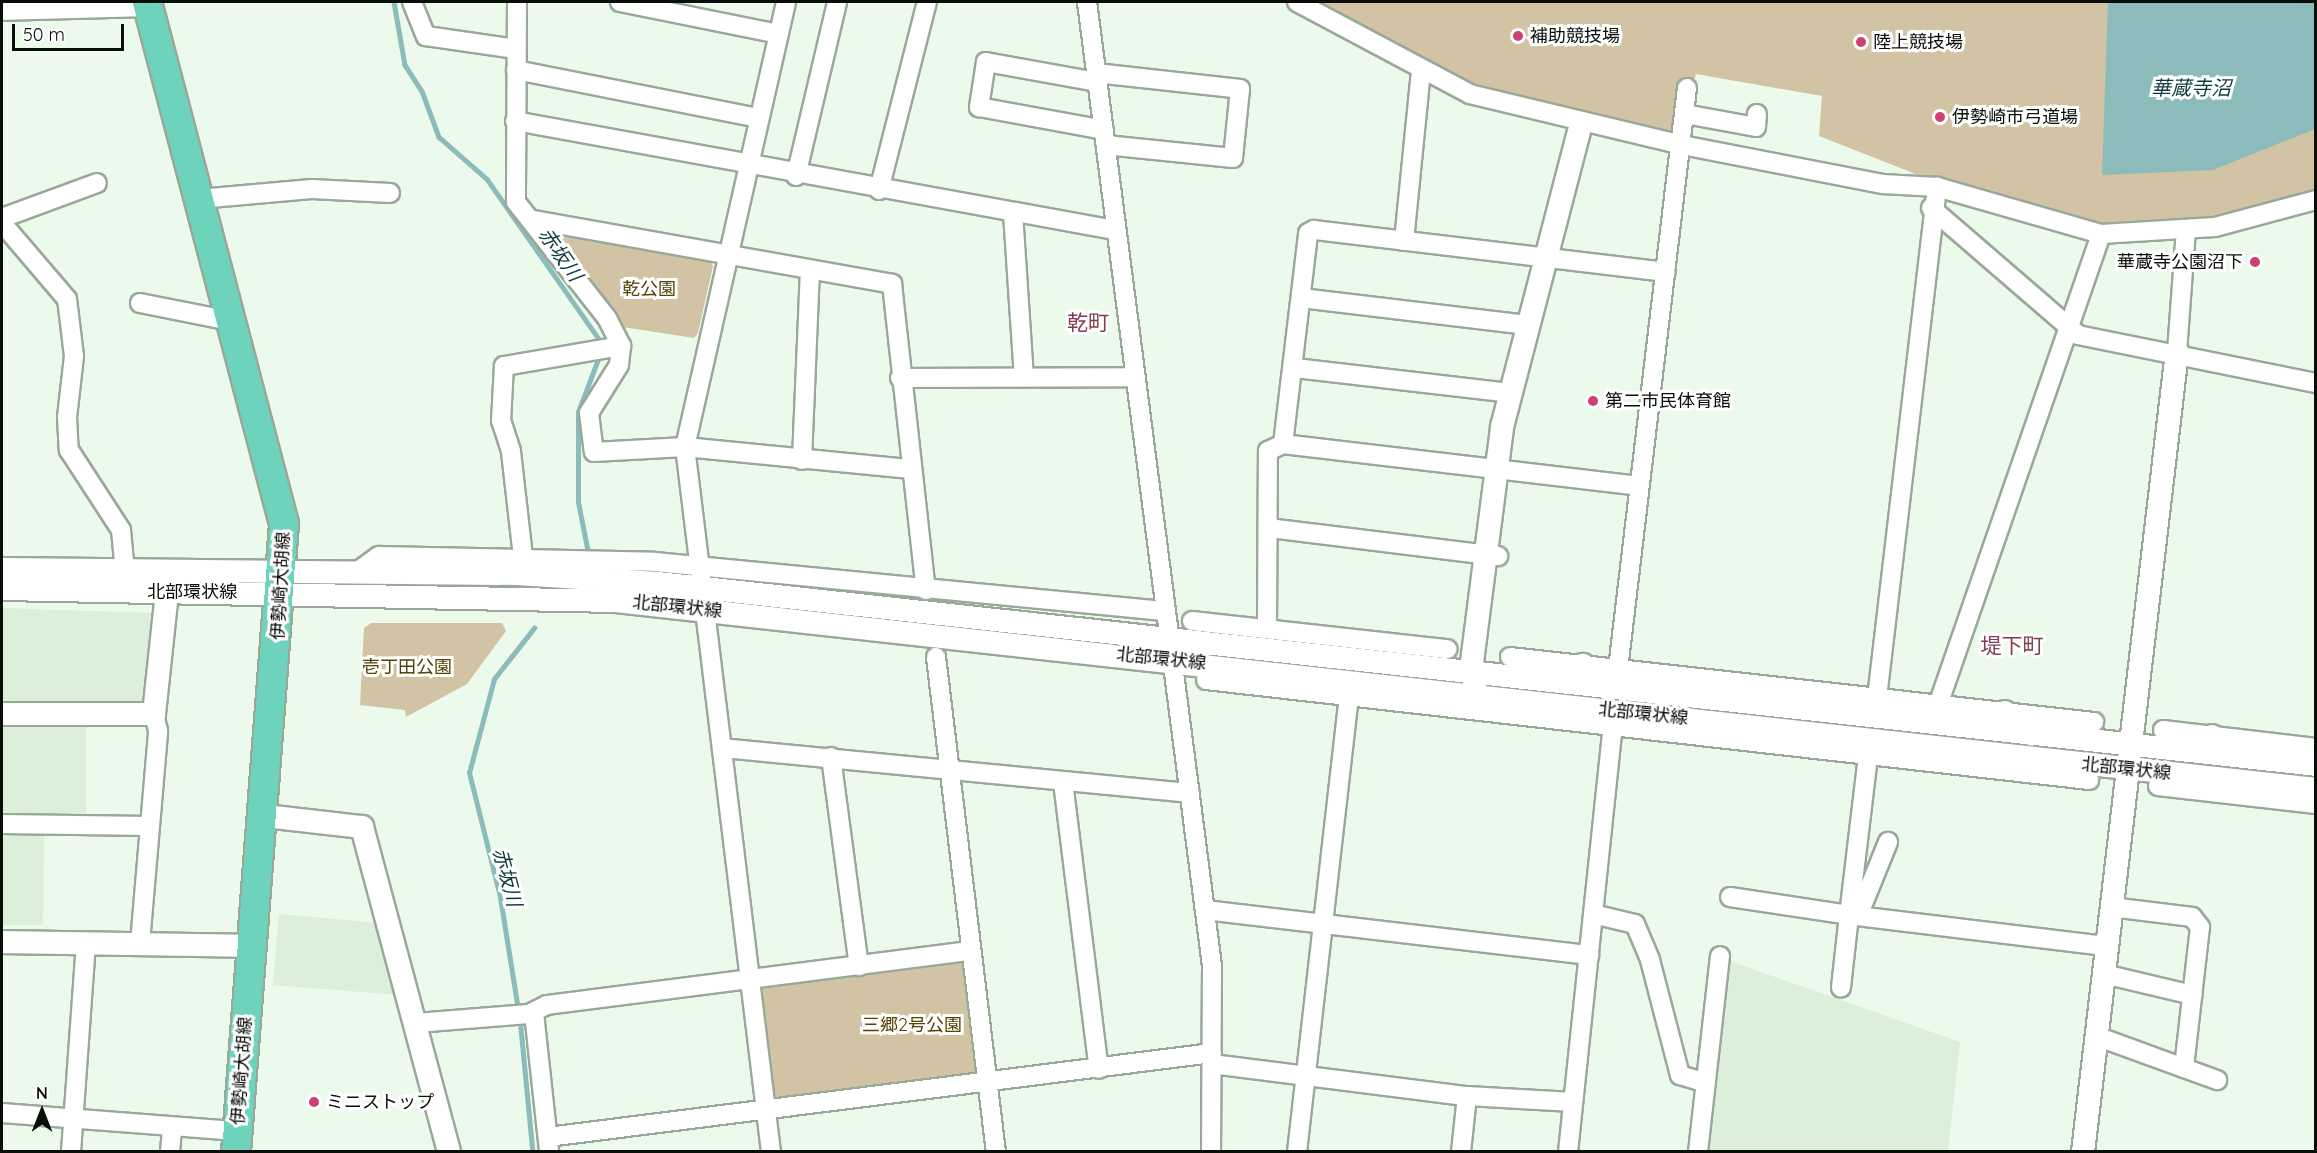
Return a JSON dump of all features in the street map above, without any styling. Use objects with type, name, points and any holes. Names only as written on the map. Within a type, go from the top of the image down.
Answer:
[{"type":"main road","name":"伊勢崎大胡線","points":[[148,4],[284,524],[283,583],[265,816],[251,946],[237,1141]]},
{"type":"street","points":[[412,2],[426,36],[516,49]]},
{"type":"street","points":[[517,2],[516,202],[534,220],[569,275],[614,328],[621,346],[619,365],[589,413],[594,452],[685,447],[911,469]]},
{"type":"street","points":[[620,2],[779,34]]},
{"type":"street","points":[[771,1152],[685,447],[786,2]]},
{"type":"street","points":[[796,176],[837,2]]},
{"type":"street","points":[[879,190],[927,2]]},
{"type":"street","points":[[1087,2],[1105,137],[1114,230],[1212,966],[1210,1152]]},
{"type":"street","points":[[1297,2],[1421,71],[1470,94],[1588,125],[1682,145],[1883,184],[1937,186],[2101,234],[2225,226],[2316,200]]},
{"type":"street","points":[[2,10],[148,4]]},
{"type":"street","points":[[986,62],[1097,78],[1240,89],[1233,158],[1105,137],[980,107],[986,62]]},
{"type":"street","points":[[516,70],[758,118]]},
{"type":"street","points":[[1404,241],[1421,71]]},
{"type":"street","points":[[1618,669],[1687,88]]},
{"type":"street","points":[[1685,114],[1756,127],[1756,114]]},
{"type":"street","points":[[515,121],[796,176],[1114,230]]},
{"type":"street","points":[[1502,470],[1550,260],[1588,125]]},
{"type":"street","points":[[97,183],[2,220],[67,299],[74,356],[69,450],[121,530],[125,572]]},
{"type":"street","points":[[1877,698],[1931,208],[1937,186]]},
{"type":"street","points":[[199,199],[312,189],[390,193]]},
{"type":"street","points":[[1931,208],[2071,330],[2162,356],[2177,352],[2316,383]]},
{"type":"street","points":[[1013,213],[1024,377]]},
{"type":"street","points":[[534,220],[727,257],[892,284],[900,378],[926,590]]},
{"type":"street","points":[[2083,1152],[2177,352],[2187,229]]},
{"type":"street","points":[[1283,444],[1295,368],[1308,233],[1404,241],[1665,272]]},
{"type":"street","points":[[1938,705],[2071,330],[2101,234]]},
{"type":"street","points":[[1477,693],[1510,393],[1527,325],[1550,260]]},
{"type":"street","points":[[802,460],[810,270]]},
{"type":"street","points":[[1301,298],[1527,325]]},
{"type":"street","points":[[140,303],[231,321]]},
{"type":"street","points":[[523,557],[511,452],[501,421],[504,366],[621,346]]},
{"type":"street","points":[[1295,368],[1510,393]]},
{"type":"street","points":[[900,378],[1134,377]]},
{"type":"street","points":[[1259,628],[1269,528],[1268,451],[1283,444],[1639,486]]},
{"type":"street","points":[[1269,528],[1491,555]]},
{"type":"street","points":[[358,571],[379,556],[523,557],[702,588],[926,590],[1164,611]]},
{"type":"street","name":"北部環状線","points":[[2,569],[125,572],[514,596],[702,588],[1172,660],[2224,780],[2311,797]]},
{"type":"street","name":"北部環状線","points":[[2,589],[167,592],[283,583],[358,571],[548,575],[702,588],[1169,636],[2032,735],[2130,743],[2316,765]]},
{"type":"street","points":[[140,943],[158,731],[154,714],[167,592]]},
{"type":"street","points":[[1192,621],[1447,649]]},
{"type":"street","points":[[1212,641],[1259,628]]},
{"type":"street","points":[[1388,643],[1418,664]]},
{"type":"street","points":[[936,657],[969,951],[996,1152]]},
{"type":"street","points":[[1509,657],[2094,722]]},
{"type":"street","points":[[1546,680],[1583,665]]},
{"type":"street","points":[[1304,675],[1339,697]]},
{"type":"street","points":[[1710,679],[1731,700]]},
{"type":"street","points":[[1206,680],[1339,697],[2090,780]]},
{"type":"street","points":[[1388,702],[1422,689]]},
{"type":"street","points":[[1781,706],[1806,690]]},
{"type":"street","points":[[1297,1152],[1322,924],[1339,697]]},
{"type":"street","points":[[1585,707],[1610,727]]},
{"type":"street","points":[[2005,712],[2032,735]]},
{"type":"street","points":[[2,714],[154,714]]},
{"type":"street","points":[[1568,1152],[1610,727]]},
{"type":"street","points":[[1735,741],[1763,727]]},
{"type":"street","points":[[2163,730],[2316,747]]},
{"type":"street","points":[[1822,733],[1859,755]]},
{"type":"street","points":[[2182,750],[2212,736]]},
{"type":"street","points":[[2266,742],[2284,762]]},
{"type":"street","points":[[722,748],[1190,793]]},
{"type":"street","points":[[1841,988],[1854,915],[1859,755]]},
{"type":"street","points":[[831,757],[859,966]]},
{"type":"street","points":[[2043,775],[2065,762]]},
{"type":"street","points":[[2224,780],[2241,796]]},
{"type":"street","points":[[1063,782],[1100,1069]]},
{"type":"street","points":[[2158,786],[2241,796],[2311,797]]},
{"type":"street","points":[[265,816],[362,827],[449,1152]]},
{"type":"street","points":[[2,824],[149,826]]},
{"type":"street","points":[[1854,915],[1888,842]]},
{"type":"street","points":[[1730,897],[1854,915],[2107,946]]},
{"type":"street","points":[[2111,907],[2192,917],[2200,927],[2184,1068]]},
{"type":"street","points":[[1205,910],[1589,955]]},
{"type":"street","points":[[1593,914],[1635,924],[1650,960],[1680,1074],[1706,1083]]},
{"type":"street","points":[[2,942],[251,946]]},
{"type":"street","points":[[71,1152],[86,943]]},
{"type":"street","points":[[416,1023],[534,1012],[547,1005],[969,951]]},
{"type":"street","points":[[1698,1152],[1720,956]]},
{"type":"street","points":[[2104,974],[2193,995]]},
{"type":"street","points":[[534,1012],[548,1144],[765,1111],[987,1082],[1212,1059],[1306,1077],[1467,1096],[1573,1102]]},
{"type":"street","points":[[2096,1036],[2217,1080]]},
{"type":"street","points":[[1461,1152],[1467,1096]]},
{"type":"street","points":[[2,1113],[172,1127],[237,1141]]},
{"type":"street","points":[[170,1152],[172,1127]]},
{"type":"shaded area","points":[[2,608],[153,613],[146,700],[139,706],[86,706],[86,832],[44,832],[43,925],[2,925]]},
{"type":"shaded area","points":[[279,914],[379,923],[399,995],[273,985]]},
{"type":"shaded area","points":[[1727,960],[1960,1042],[1948,1151],[1705,1152]]},
{"type":"green space","points":[[1306,2],[2315,2],[2315,193],[2224,219],[2091,228],[1936,182],[1819,136],[1822,96],[1696,74],[1679,138],[1463,86]]},
{"type":"green space","name":"乾公園","points":[[559,231],[709,259],[713,266],[698,333],[694,338],[623,327],[580,279],[556,240]]},
{"type":"green space","name":"壱丁田公園","points":[[371,623],[502,623],[506,631],[467,684],[406,717],[405,710],[360,705],[364,628]]},
{"type":"green space","name":"三郷2号公園","points":[[959,960],[965,963],[979,1069],[973,1076],[781,1100],[774,1095],[760,991],[767,983]]},
{"type":"water","name":"華蔵寺沼","points":[[2108,2],[2315,2],[2315,129],[2213,170],[2102,175]]},
{"type":"waterway","name":"赤坂川","points":[[394,2],[405,65],[422,91],[439,137],[487,179],[602,343]]},
{"type":"waterway","name":"赤坂川","points":[[588,553],[578,502],[578,412],[600,354]]},
{"type":"waterway","name":"赤坂川","points":[[518,1010],[500,897],[469,773],[494,679],[534,628]]},
{"type":"waterway","name":"赤坂川","points":[[520,1018],[533,1152]]},
{"type":"place","name":"補助競技場","points":[[1518,36]]},
{"type":"place","name":"陸上競技場","points":[[1861,42]]},
{"type":"place","name":"伊勢崎市弓道場","points":[[1940,117]]},
{"type":"place","name":"華蔵寺公園沼下","points":[[2255,262]]},
{"type":"place","name":"第二市民体育館","points":[[1593,401]]},
{"type":"place","name":"ミニストップ","points":[[314,1102]]},
{"type":"district","name":"乾町","points":[[1088,322]]},
{"type":"district","name":"堤下町","points":[[2012,645]]}]
